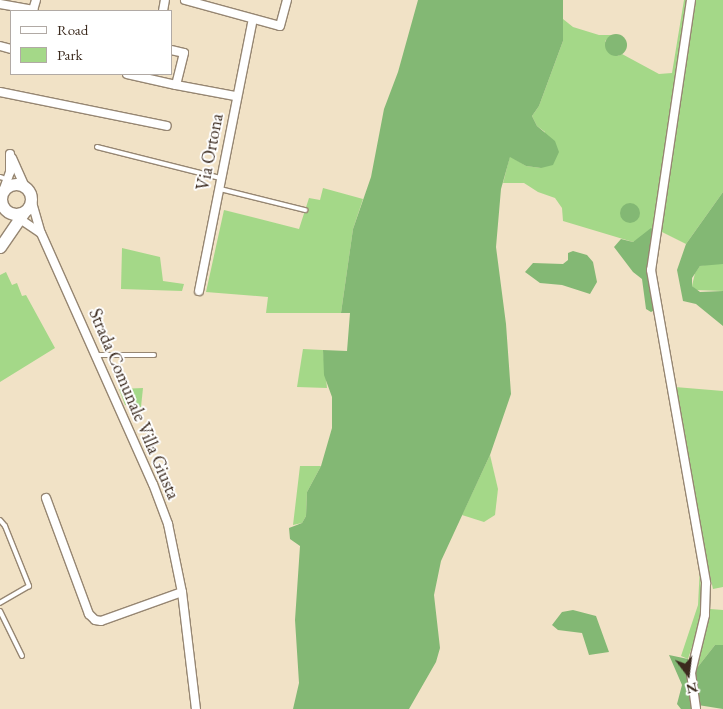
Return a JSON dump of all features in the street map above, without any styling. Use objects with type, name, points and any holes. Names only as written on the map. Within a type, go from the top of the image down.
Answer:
[{"type":"street","points":[[185,0],[280,26],[287,0]]},
{"type":"street","points":[[691,0],[651,270],[706,583],[705,615],[691,672],[696,709]]},
{"type":"street","points":[[0,4],[30,10]]},
{"type":"street","name":"Via Ortona","points":[[200,291],[235,96],[253,19]]},
{"type":"street","points":[[172,50],[184,53],[176,85]]},
{"type":"street","points":[[131,75],[235,96]]},
{"type":"street","points":[[0,92],[167,126]]},
{"type":"street","points":[[0,247],[22,209],[25,187],[10,154],[10,172],[2,198],[7,223],[6,235]]},
{"type":"street","points":[[2,198],[12,185],[25,187]]},
{"type":"street","points":[[2,198],[22,209],[41,233]]},
{"type":"street","name":"Strada Comunale Villa Giusta","points":[[22,209],[41,233],[96,355],[168,524],[182,592],[196,709]]},
{"type":"street","points":[[46,498],[89,614],[95,620],[101,621],[182,592]]},
{"type":"lane","points":[[97,147],[220,178]]},
{"type":"lane","points":[[218,188],[305,210]]},
{"type":"lane","points":[[96,355],[154,355]]},
{"type":"lane","points":[[0,520],[5,526],[30,586],[0,603]]},
{"type":"lane","points":[[0,611],[22,656]]},
{"type":"green space","points":[[418,0],[563,0],[563,41],[539,106],[532,116],[537,126],[555,141],[559,152],[553,165],[541,168],[526,166],[510,157],[501,189],[496,247],[506,324],[511,394],[490,455],[441,561],[434,595],[440,648],[436,662],[409,709],[293,709],[299,683],[295,620],[300,546],[290,539],[289,528],[302,523],[306,516],[307,492],[321,466],[332,428],[332,397],[324,375],[323,350],[347,351],[350,313],[341,313],[353,229],[371,177],[384,109],[398,72]]},
{"type":"green space","points":[[684,0],[690,0],[654,230],[633,242],[563,221],[562,208],[555,198],[538,192],[524,183],[503,183],[510,156],[526,166],[541,168],[545,132],[537,126],[532,116],[539,106],[563,41],[563,19],[573,27],[599,35],[613,35],[605,41],[618,56],[622,54],[659,74],[672,73]]},
{"type":"green space","points":[[696,0],[723,0],[723,192],[686,244],[660,231]]},
{"type":"green space","points":[[616,34],[626,41],[627,45],[620,55],[616,56],[606,49],[605,45],[612,35]]},
{"type":"green space","points":[[323,188],[363,199],[353,229],[341,313],[266,313],[268,297],[206,292],[224,210],[299,229],[309,198],[320,200]]},
{"type":"green space","points":[[723,192],[723,264],[700,266],[692,278],[692,286],[700,292],[723,291],[723,326],[696,304],[683,301],[677,270],[686,244]]},
{"type":"green space","points":[[630,203],[637,206],[640,213],[637,220],[630,223],[623,220],[620,213],[623,206]]},
{"type":"green space","points":[[651,228],[654,230],[655,310],[651,312],[646,309],[642,279],[633,272],[614,247],[621,239],[633,242]]},
{"type":"green space","points":[[122,248],[160,257],[163,281],[184,284],[182,291],[121,289]]},
{"type":"green space","points":[[573,251],[587,255],[593,262],[597,282],[590,294],[562,285],[540,283],[525,272],[533,263],[563,264],[568,260],[568,253]]},
{"type":"green space","points":[[714,263],[723,264],[723,291],[696,290],[692,286],[695,273],[700,266]]},
{"type":"green space","points":[[6,272],[12,285],[17,283],[22,296],[26,295],[55,348],[0,382],[0,275]]},
{"type":"green space","points":[[303,349],[323,350],[327,388],[297,387]]},
{"type":"green space","points":[[675,387],[723,391],[723,587],[713,589],[701,537]]},
{"type":"green space","points":[[143,388],[141,407],[125,405],[119,389]]},
{"type":"green space","points":[[490,455],[498,489],[495,515],[484,522],[462,515]]},
{"type":"green space","points":[[300,466],[321,466],[307,492],[306,516],[302,523],[293,525]]},
{"type":"green space","points":[[700,566],[702,616],[688,659],[681,656],[698,605]]},
{"type":"green space","points":[[710,609],[723,610],[723,645],[715,645],[693,673]]},
{"type":"green space","points":[[573,610],[596,616],[609,652],[589,655],[582,633],[558,630],[552,625],[562,612]]},
{"type":"green space","points":[[715,645],[723,645],[723,709],[698,705],[693,673]]},
{"type":"green space","points":[[669,655],[688,659],[691,709],[681,709],[677,704],[682,685]]}]
